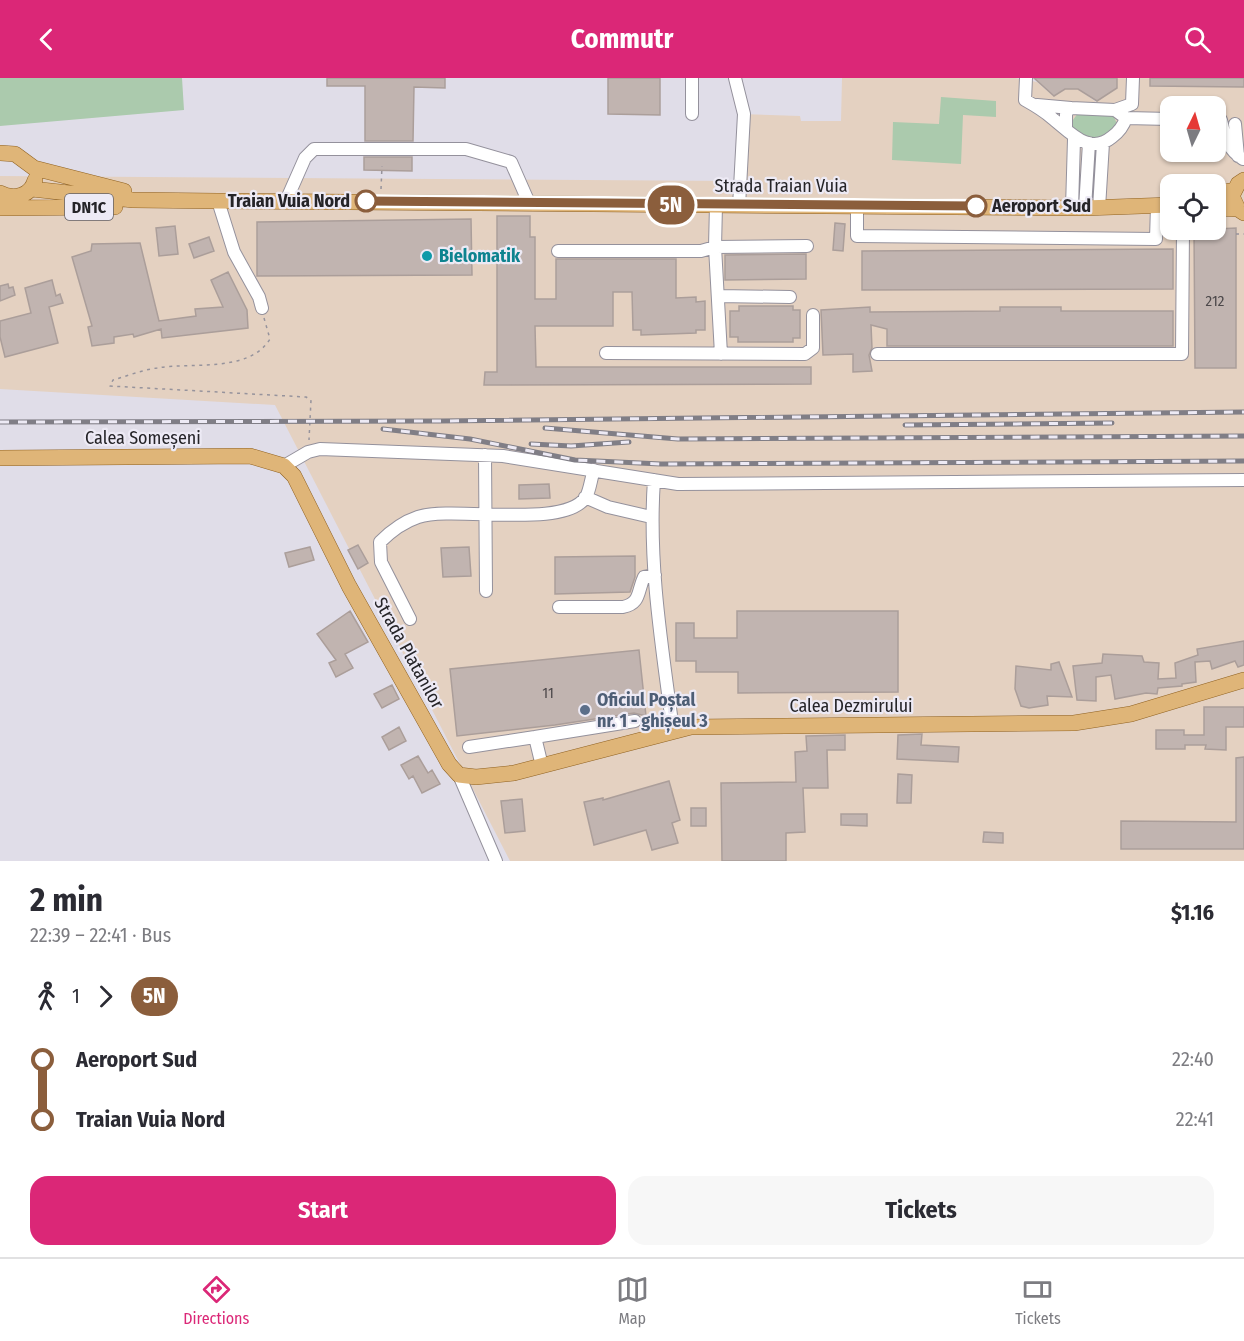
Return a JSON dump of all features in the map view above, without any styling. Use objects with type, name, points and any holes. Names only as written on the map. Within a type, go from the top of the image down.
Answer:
[{"type":"main road","name":"Strada Traian Vuia","points":[[0,153],[15,154],[34,168],[110,188],[177,200]]},
{"type":"main road","points":[[32,189],[34,168]]},
{"type":"main road","points":[[1226,189],[1241,182]]},
{"type":"main road","points":[[1241,182],[1234,203],[1241,211]]},
{"type":"main road","name":"Strada Traian Vuia","points":[[0,193],[19,196],[32,189],[133,200],[218,201],[1085,208],[1160,205]]},
{"type":"main road","name":"DN1C","points":[[0,208],[112,207],[177,200]]},
{"type":"main road","points":[[1226,209],[1241,211]]},
{"type":"main road","name":"Calea Someșeni","points":[[0,458],[250,456],[284,466]]},
{"type":"main road","name":"Strada Platanilor","points":[[284,466],[299,484],[349,586],[449,764],[459,775]]},
{"type":"main road","name":"Calea Dezmirului","points":[[459,775],[476,777],[514,773],[672,730],[712,726],[1074,723],[1131,714],[1244,680]]},
{"type":"street","points":[[692,78],[692,114]]},
{"type":"street","points":[[735,78],[744,114],[739,206]]},
{"type":"street","points":[[1026,78],[1024,100],[1034,105],[1070,134],[1089,143],[1103,143],[1118,132],[1126,118]]},
{"type":"street","points":[[1034,105],[1115,110],[1132,104],[1133,78]]},
{"type":"street","points":[[1071,108],[1066,112],[1085,208]]},
{"type":"street","points":[[1115,110],[1126,118],[1160,119]]},
{"type":"street","points":[[1228,122],[1240,156]]},
{"type":"street","points":[[1085,208],[1089,143]]},
{"type":"street","points":[[1085,208],[1103,143]]},
{"type":"street","points":[[286,201],[305,158],[314,149],[455,149],[511,162],[529,203]]},
{"type":"street","points":[[218,201],[234,252],[259,297],[262,308]]},
{"type":"street","points":[[856,205],[856,236],[1156,239],[1160,227]]},
{"type":"street","points":[[716,206],[715,247],[721,354]]},
{"type":"street","points":[[877,354],[1182,354],[1184,240]]},
{"type":"street","points":[[558,251],[701,251],[715,247],[807,246]]},
{"type":"street","points":[[718,296],[790,297]]},
{"type":"street","points":[[606,353],[811,352],[813,315]]},
{"type":"street","points":[[284,466],[308,452],[320,450],[485,455],[678,484],[1244,480]]},
{"type":"street","points":[[485,455],[486,591]]},
{"type":"street","points":[[410,619],[381,562],[380,542],[395,528],[419,517],[440,513],[486,515],[548,513],[571,509],[585,498],[594,470]]},
{"type":"street","points":[[654,480],[651,517],[655,574],[672,730]]},
{"type":"street","points":[[585,498],[608,507],[651,517]]},
{"type":"street","points":[[559,607],[632,605],[637,600],[644,577],[655,574]]},
{"type":"street","points":[[469,747],[634,721]]},
{"type":"street","points":[[535,737],[542,766]]},
{"type":"street","name":"Strada Platanilor","points":[[459,775],[496,861]]},
{"type":"path","points":[[381,190],[382,166]]},
{"type":"path","points":[[1236,234],[1244,234]]},
{"type":"path","points":[[262,308],[270,339],[263,350],[251,357],[230,362],[158,368],[112,380],[110,386],[309,398],[311,408],[308,452]]},
{"type":"shaded area","points":[[842,78],[1015,78],[1037,82],[1053,96],[1065,89],[1078,89],[1096,102],[1116,88],[1117,78],[1150,78],[1150,86],[1244,87],[1244,861],[510,861],[275,405],[0,389],[0,176],[736,181],[740,114],[800,116],[801,121],[841,121]]},
{"type":"green space","points":[[0,78],[182,78],[184,110],[0,126]]},
{"type":"green space","points":[[941,97],[996,101],[996,117],[963,115],[961,164],[892,160],[893,122],[939,124]]},
{"type":"green space","points":[[1078,113],[1113,115],[1118,126],[1099,140],[1086,138],[1075,131],[1070,124]]},
{"type":"building","points":[[327,78],[445,78],[445,88],[414,87],[413,141],[365,141],[365,86],[327,86]]},
{"type":"building","points":[[608,78],[660,78],[660,115],[608,114]]},
{"type":"building","points":[[1034,78],[1117,78],[1117,88],[1097,101],[1078,89],[1065,89],[1054,96]]},
{"type":"building","points":[[1150,78],[1244,78],[1244,87],[1150,86]]},
{"type":"building","points":[[364,157],[412,157],[412,171],[364,170]]},
{"type":"building","points":[[497,216],[530,216],[530,237],[535,237],[535,299],[556,299],[556,259],[676,259],[676,298],[696,297],[696,302],[705,301],[705,330],[696,330],[696,333],[641,335],[641,330],[633,330],[632,292],[613,292],[613,326],[535,326],[536,367],[811,367],[811,384],[484,385],[485,372],[497,372]]},
{"type":"building","points":[[471,219],[472,275],[257,276],[257,222]]},
{"type":"building","points":[[835,223],[845,224],[843,251],[833,250]]},
{"type":"building","points":[[175,226],[178,254],[159,256],[156,228]]},
{"type":"building","points":[[1226,228],[1236,228],[1236,368],[1195,368],[1194,240],[1226,240]]},
{"type":"building","points":[[209,237],[214,251],[194,258],[189,244]]},
{"type":"building","points":[[140,243],[159,321],[196,316],[195,309],[223,307],[211,280],[228,272],[247,310],[248,328],[162,338],[161,329],[134,337],[133,334],[114,337],[114,343],[92,346],[88,327],[92,326],[72,257],[91,251],[92,244]]},
{"type":"building","points":[[1173,249],[1173,289],[862,290],[862,251]]},
{"type":"building","points":[[806,254],[806,279],[725,280],[725,255]]},
{"type":"building","points":[[52,280],[56,296],[60,294],[63,303],[49,307],[58,343],[5,357],[0,337],[0,321],[31,313],[25,288]]},
{"type":"building","points":[[8,284],[9,288],[13,287],[15,295],[0,301],[0,286]]},
{"type":"building","points":[[739,306],[793,306],[793,310],[800,310],[800,338],[793,338],[793,342],[738,342],[738,337],[730,337],[730,311],[739,311]]},
{"type":"building","points":[[870,307],[870,312],[1000,311],[1000,307],[1061,307],[1061,311],[1173,311],[1173,346],[887,346],[887,329],[871,325],[872,348],[869,355],[872,371],[853,372],[853,354],[823,355],[821,310]]},
{"type":"building","points":[[549,484],[550,498],[519,499],[519,485]]},
{"type":"building","points":[[358,545],[368,563],[358,569],[348,550]]},
{"type":"building","points":[[310,547],[314,560],[289,567],[285,553]]},
{"type":"building","points":[[469,547],[471,576],[443,577],[441,548]]},
{"type":"building","points":[[635,556],[635,577],[630,592],[555,594],[555,557]]},
{"type":"building","points":[[350,611],[368,642],[345,654],[353,668],[336,677],[329,663],[336,660],[317,634]]},
{"type":"building","points":[[737,611],[898,611],[898,692],[738,693],[738,672],[696,672],[696,661],[676,661],[676,623],[694,623],[694,638],[737,638]]},
{"type":"building","points":[[1244,641],[1244,665],[1238,667],[1235,661],[1212,669],[1210,661],[1195,662],[1196,682],[1158,688],[1157,694],[1146,693],[1115,699],[1111,675],[1096,677],[1096,701],[1077,700],[1073,666],[1102,663],[1103,654],[1142,656],[1144,662],[1159,663],[1158,679],[1176,678],[1175,663],[1198,655],[1197,649]]},
{"type":"building","points":[[639,650],[646,716],[634,713],[457,736],[450,669]]},
{"type":"building","points":[[1059,662],[1072,697],[1047,696],[1048,705],[1029,708],[1021,706],[1015,689],[1016,666],[1051,670],[1051,664]]},
{"type":"building","points":[[392,685],[399,699],[382,708],[374,694]]},
{"type":"building","points":[[1204,707],[1244,707],[1244,727],[1226,727],[1226,750],[1205,749],[1206,745],[1185,745],[1185,749],[1156,749],[1156,730],[1184,730],[1184,735],[1204,735]]},
{"type":"building","points":[[399,727],[406,741],[389,750],[382,737]]},
{"type":"building","points":[[922,734],[921,745],[959,747],[958,762],[897,759],[898,735]]},
{"type":"building","points":[[845,735],[845,750],[827,750],[828,788],[803,788],[805,832],[786,833],[786,861],[722,861],[721,783],[796,782],[795,752],[807,751],[806,736]]},
{"type":"building","points":[[418,756],[428,773],[432,770],[440,784],[422,793],[413,776],[409,779],[401,765]]},
{"type":"building","points":[[1244,757],[1244,849],[1121,849],[1121,821],[1236,822],[1236,758]]},
{"type":"building","points":[[898,774],[912,775],[911,803],[897,803]]},
{"type":"building","points":[[669,781],[680,820],[672,823],[678,843],[652,850],[646,830],[594,845],[584,802],[603,798],[603,800]]},
{"type":"building","points":[[522,799],[525,831],[505,833],[501,801]]},
{"type":"building","points":[[691,808],[706,808],[706,826],[691,826]]},
{"type":"building","points":[[841,814],[867,814],[867,826],[841,825]]},
{"type":"building","points":[[984,832],[1003,833],[1003,843],[983,842]]},
{"type":"railway","points":[[0,422],[440,421],[1244,412]]},
{"type":"railway","points":[[905,425],[1112,423]]},
{"type":"railway","points":[[545,428],[678,439],[1244,436]]},
{"type":"railway","points":[[383,429],[470,439],[575,460],[661,464],[1244,461]]},
{"type":"railway","points":[[531,444],[571,446],[629,442]]},
{"type":"bus line","name":"5N","points":[[366,201],[716,206],[976,206]]},
{"type":"place","name":"Traian Vuia Nord","points":[[366,201]]},
{"type":"place","name":"Aeroport Sud","points":[[976,206]]},
{"type":"place","name":"Bielomatik","points":[[427,256]]},
{"type":"place","name":"Oficiul Poștal nr. 1 - ghișeul 3","points":[[585,710]]}]
